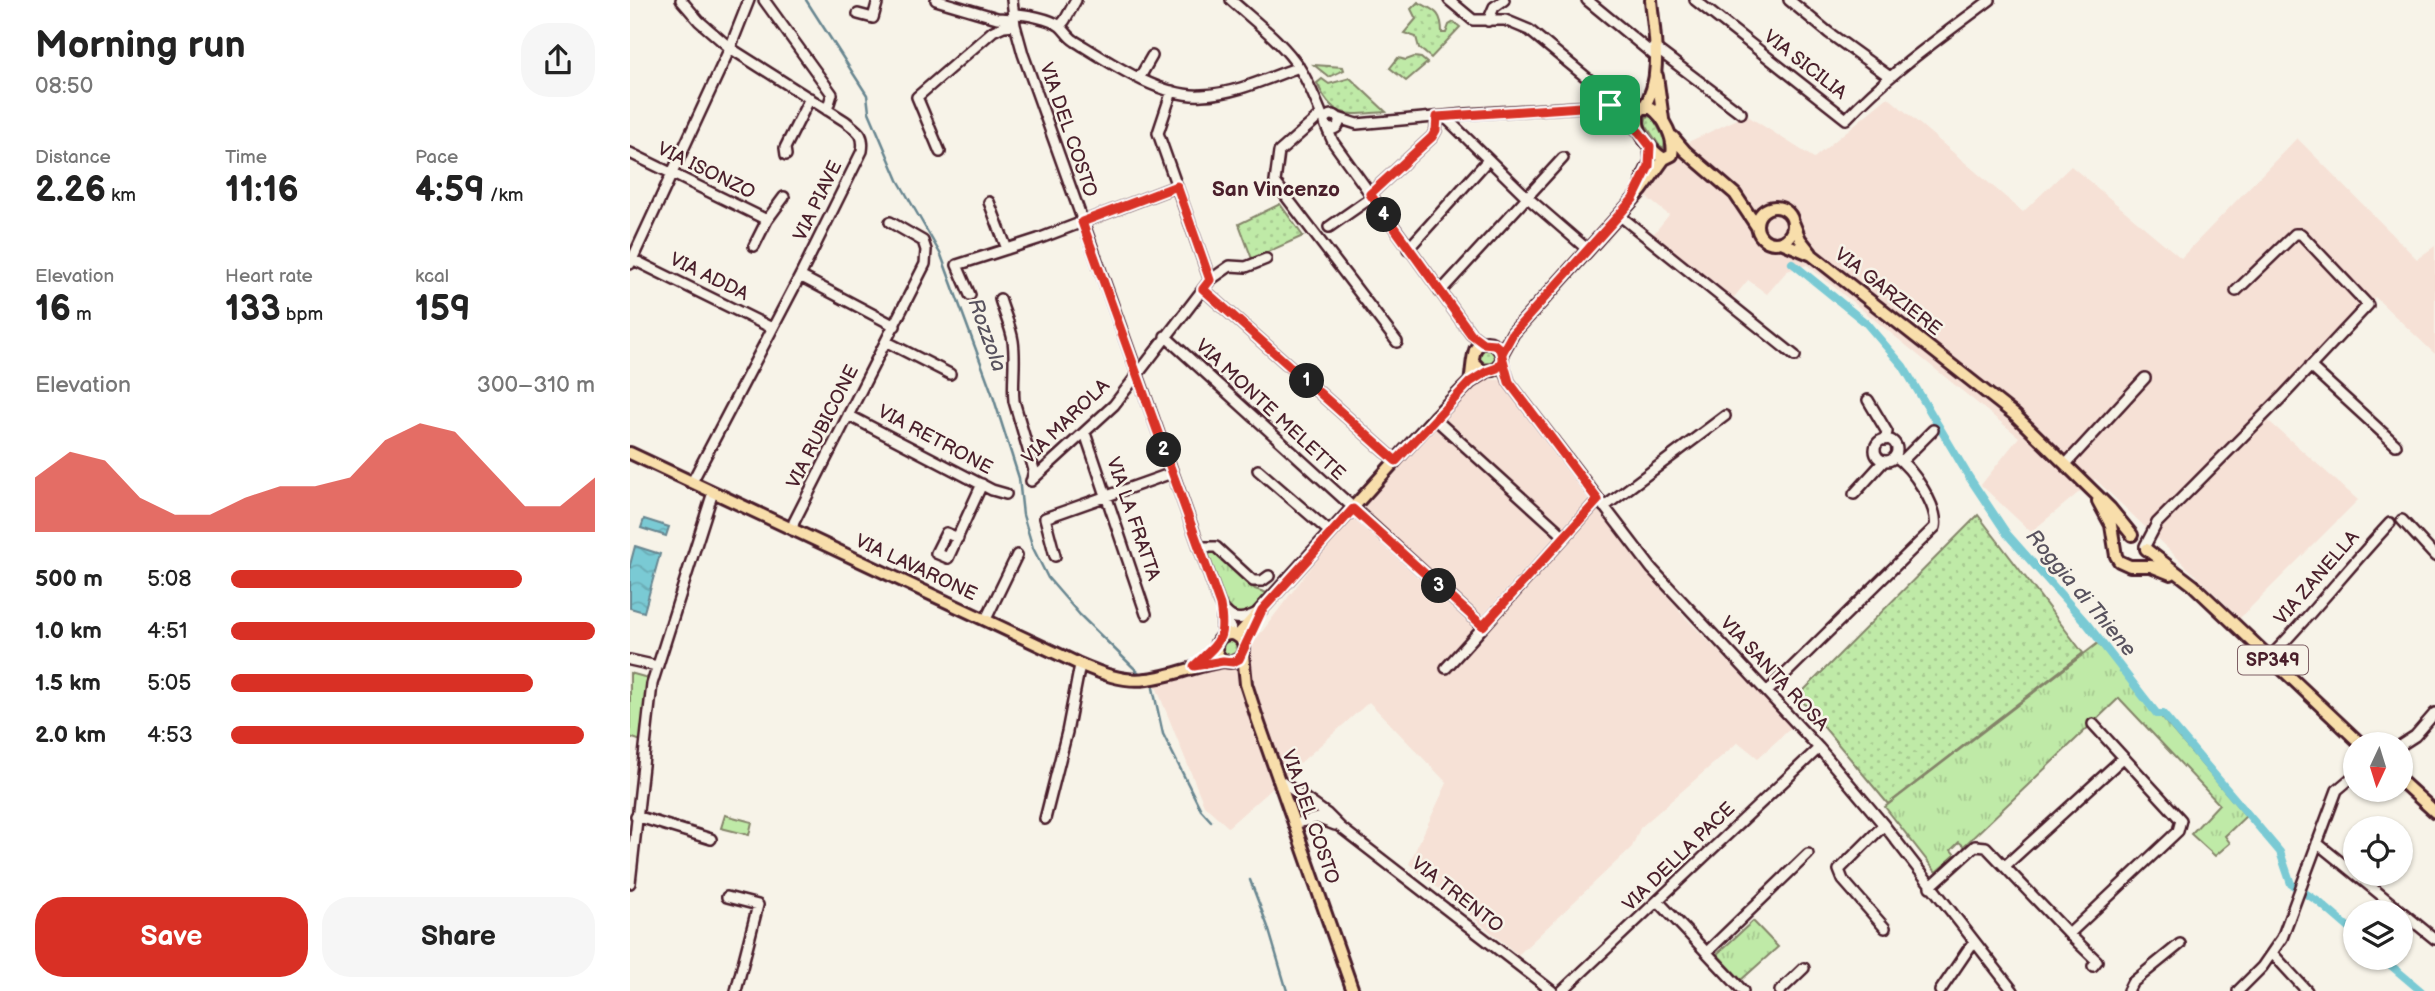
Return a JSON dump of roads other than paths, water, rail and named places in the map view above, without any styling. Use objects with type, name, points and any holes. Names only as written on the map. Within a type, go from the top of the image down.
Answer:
[{"type":"main road","points":[[1474,357],[1495,350],[1513,333],[1673,152],[1655,57],[1651,0]]},
{"type":"main road","points":[[1655,57],[1653,87],[1640,111],[1639,132],[1650,146],[1666,158]]},
{"type":"main road","name":"VIA GARZIERE","points":[[1640,111],[1651,108],[1657,112],[1667,129],[1704,168],[1735,194],[1767,209],[1780,208],[1790,216],[1800,239],[1812,256]]},
{"type":"main road","points":[[1633,199],[1649,166],[1650,146]]},
{"type":"main road","name":"VIA GARZIERE","points":[[1666,158],[1684,159],[1704,168]]},
{"type":"main road","name":"VIA GARZIERE","points":[[1735,194],[1765,240],[1781,242],[1812,256],[2015,415],[2093,491]]},
{"type":"main road","points":[[1757,227],[1759,216],[1767,209]]},
{"type":"main road","points":[[1781,242],[1791,232],[1793,222]]},
{"type":"main road","points":[[1226,662],[1238,660],[1262,610],[1434,418],[1470,382],[1497,368],[1495,350]]},
{"type":"main road","points":[[1474,357],[1479,369],[1488,372]]},
{"type":"main road","points":[[1470,382],[1474,357]]},
{"type":"main road","name":"VIA LAVARONE","points":[[630,453],[1080,665],[1109,676],[1145,680],[1194,666],[1226,662]]},
{"type":"main road","points":[[2093,491],[2146,547],[2143,560],[2136,565],[2121,563],[2116,556],[2111,525],[2093,491]]},
{"type":"main road","points":[[2115,547],[2121,538],[2133,535]]},
{"type":"main road","name":"SP349","points":[[2146,547],[2222,610],[2348,732]]},
{"type":"main road","name":"SP349","points":[[2136,565],[2156,567],[2184,578]]},
{"type":"main road","name":"VIA LAVARONE","points":[[1194,666],[1262,610]]},
{"type":"main road","points":[[1244,651],[1242,641],[1227,638],[1217,654],[1246,684]]},
{"type":"main road","name":"VIA DEL COSTO","points":[[1244,651],[1246,684],[1353,991]]},
{"type":"main road","points":[[2413,792],[2435,811]]},
{"type":"street","name":"VIA PIAVE","points":[[681,0],[699,21],[730,48],[810,98],[862,135],[862,151],[692,482]]},
{"type":"street","points":[[631,260],[730,48],[749,0]]},
{"type":"street","points":[[764,0],[832,94],[827,110]]},
{"type":"street","points":[[858,14],[873,18],[878,0]]},
{"type":"street","points":[[936,0],[996,18],[1015,19]]},
{"type":"street","name":"VIA DEL COSTO","points":[[1013,0],[1023,54],[1220,605],[1227,638]]},
{"type":"street","points":[[1060,26],[1076,0]]},
{"type":"street","points":[[1231,0],[1299,67],[1336,145],[1371,196],[1471,334],[1495,350]]},
{"type":"street","points":[[1449,0],[1473,20],[1505,20],[1528,30],[1607,95],[1610,105],[1639,132]]},
{"type":"street","points":[[1488,21],[1494,7],[1504,0]]},
{"type":"street","points":[[1587,0],[1655,57],[1741,113]]},
{"type":"street","name":"VIA SICILIA","points":[[1695,0],[1846,119],[1890,77]]},
{"type":"street","points":[[1789,0],[1890,77],[1990,0]]},
{"type":"street","points":[[940,152],[917,97],[993,31],[1015,19],[1030,15],[1060,26],[1069,37],[1140,77],[1182,94],[1208,94],[1235,89],[1299,67]]},
{"type":"street","points":[[1140,77],[1152,56]]},
{"type":"street","points":[[1172,91],[1158,133],[1210,280]]},
{"type":"street","points":[[786,155],[785,148],[810,98]]},
{"type":"street","points":[[1323,117],[1357,124],[1610,105],[1640,111]]},
{"type":"street","points":[[1440,116],[1588,250]]},
{"type":"street","points":[[1329,227],[1371,196],[1432,137],[1440,116]]},
{"type":"street","points":[[1323,117],[1332,130],[1336,121]]},
{"type":"street","points":[[1323,117],[1279,152],[1275,182],[1397,342]]},
{"type":"street","points":[[1336,121],[1336,145]]},
{"type":"street","name":"VIA ISONZO","points":[[630,153],[767,220]]},
{"type":"street","points":[[1440,292],[1563,158]]},
{"type":"street","points":[[1408,249],[1488,160]]},
{"type":"street","points":[[970,295],[957,265],[1177,186]]},
{"type":"street","name":"VIA ISONZO","points":[[754,246],[767,220],[784,197]]},
{"type":"street","points":[[989,202],[1007,249]]},
{"type":"street","points":[[1619,215],[1795,356]]},
{"type":"street","name":"VIA RUBICONE","points":[[792,530],[792,525],[925,264],[926,250],[923,241],[890,222]]},
{"type":"street","points":[[2133,535],[2157,523],[2368,305],[2301,234],[2295,234],[2236,291]]},
{"type":"street","points":[[1136,374],[1210,280],[1230,266],[1246,267],[1266,259]]},
{"type":"street","name":"VIA ADDA","points":[[631,260],[772,328]]},
{"type":"street","points":[[800,276],[895,326]]},
{"type":"street","points":[[1203,289],[1396,461]]},
{"type":"street","name":"VIA MAROLA","points":[[1000,299],[1013,340],[1016,376],[1014,401],[1034,470],[1031,481],[1114,405],[1136,374]]},
{"type":"street","points":[[1471,334],[1474,357]]},
{"type":"street","name":"VIA MONTE MELETTE","points":[[1164,336],[1483,626]]},
{"type":"street","points":[[887,342],[950,374]]},
{"type":"street","name":"VIA SANTA ROSA","points":[[1495,350],[1509,382],[1652,569],[1819,748],[1884,825],[2013,991]]},
{"type":"street","points":[[2311,366],[2396,445]]},
{"type":"street","name":"VIA SANTA ROSA","points":[[1488,372],[1509,382]]},
{"type":"street","points":[[2066,464],[2145,379]]},
{"type":"street","points":[[1868,400],[1886,432],[1885,440]]},
{"type":"street","name":"VIA RETRONE","points":[[848,415],[1006,494]]},
{"type":"street","points":[[1446,668],[1564,536],[1601,503],[1724,416]]},
{"type":"street","points":[[1434,418],[1564,536]]},
{"type":"street","points":[[1854,494],[1884,461],[1899,458],[1933,430]]},
{"type":"street","name":"VIA LA FRATTA","points":[[1086,436],[1146,614]]},
{"type":"street","points":[[1767,692],[1936,527],[1934,509],[1908,465],[1899,458],[1895,443],[1885,440],[1877,445],[1876,452],[1884,461]]},
{"type":"street","points":[[1258,470],[1331,533]]},
{"type":"street","points":[[1055,556],[1045,518],[1172,473]]},
{"type":"street","points":[[958,538],[982,484]]},
{"type":"street","points":[[630,883],[636,817],[635,782],[652,684],[713,492]]},
{"type":"street","points":[[2402,520],[2435,556]]},
{"type":"street","points":[[2146,547],[2157,523]]},
{"type":"street","name":"VIA ZANELLA","points":[[2270,657],[2309,617],[2390,523]]},
{"type":"street","points":[[1199,547],[1216,547],[1253,582],[1262,582],[1269,576]]},
{"type":"street","points":[[986,619],[1017,555]]},
{"type":"street","points":[[1220,605],[1230,617],[1238,619],[1262,610]]},
{"type":"street","points":[[630,660],[657,666]]},
{"type":"street","points":[[1045,819],[1067,732],[1080,665]]},
{"type":"street","points":[[2413,737],[2435,713]]},
{"type":"street","points":[[2069,934],[2180,827],[2181,820],[2093,724]]},
{"type":"street","name":"VIA DELLA PACE","points":[[1562,991],[1819,748]]},
{"type":"street","points":[[2006,866],[2123,758]]},
{"type":"street","name":"VIA TRENTO","points":[[1279,780],[1552,991]]},
{"type":"street","points":[[2238,991],[2272,953],[2286,929],[2337,790],[2343,785]]},
{"type":"street","points":[[1290,810],[1301,803],[1310,802]]},
{"type":"street","points":[[636,817],[711,839]]},
{"type":"street","name":"VIA TRENTO","points":[[1294,824],[1317,818],[1340,827]]},
{"type":"street","points":[[1884,825],[1839,870],[1843,880],[1885,928]]},
{"type":"street","points":[[2317,843],[2435,939]]},
{"type":"street","points":[[1930,887],[1975,846],[1986,847],[2097,961],[2093,966]]},
{"type":"street","points":[[1707,952],[1808,854]]},
{"type":"street","points":[[727,897],[758,905],[736,991]]},
{"type":"street","points":[[1658,901],[1743,991]]},
{"type":"street","points":[[1940,991],[1975,941]]},
{"type":"street","points":[[2128,991],[2132,983],[2180,944]]},
{"type":"street","points":[[2272,953],[2307,991]]},
{"type":"street","points":[[1780,991],[1804,968]]},
{"type":"water","points":[[644,519],[669,527],[666,536],[641,528]]},
{"type":"water","points":[[635,546],[660,554],[644,612],[630,608],[630,565]]},
{"type":"waterway","name":"Rozzola","points":[[806,0],[867,95],[869,112],[898,180],[941,255],[992,393],[1019,478],[1023,515],[1033,548],[1048,578],[1080,615],[1139,673]]},
{"type":"waterway","name":"Roggia di Thiene","points":[[1792,263],[1866,323],[1903,366],[1969,477],[2007,534],[2087,624],[2157,714],[2163,714],[2280,852],[2291,884],[2319,902],[2343,923]]},
{"type":"waterway","name":"Rozzola","points":[[1153,688],[1163,734],[1201,810],[1211,821]]},
{"type":"waterway","name":"Rozzola","points":[[1250,880],[1268,927],[1287,991]]},
{"type":"waterway","name":"Roggia di Thiene","points":[[2396,970],[2421,991]]},
{"type":"district","name":"San Vincenzo","points":[[1276,189]]}]
